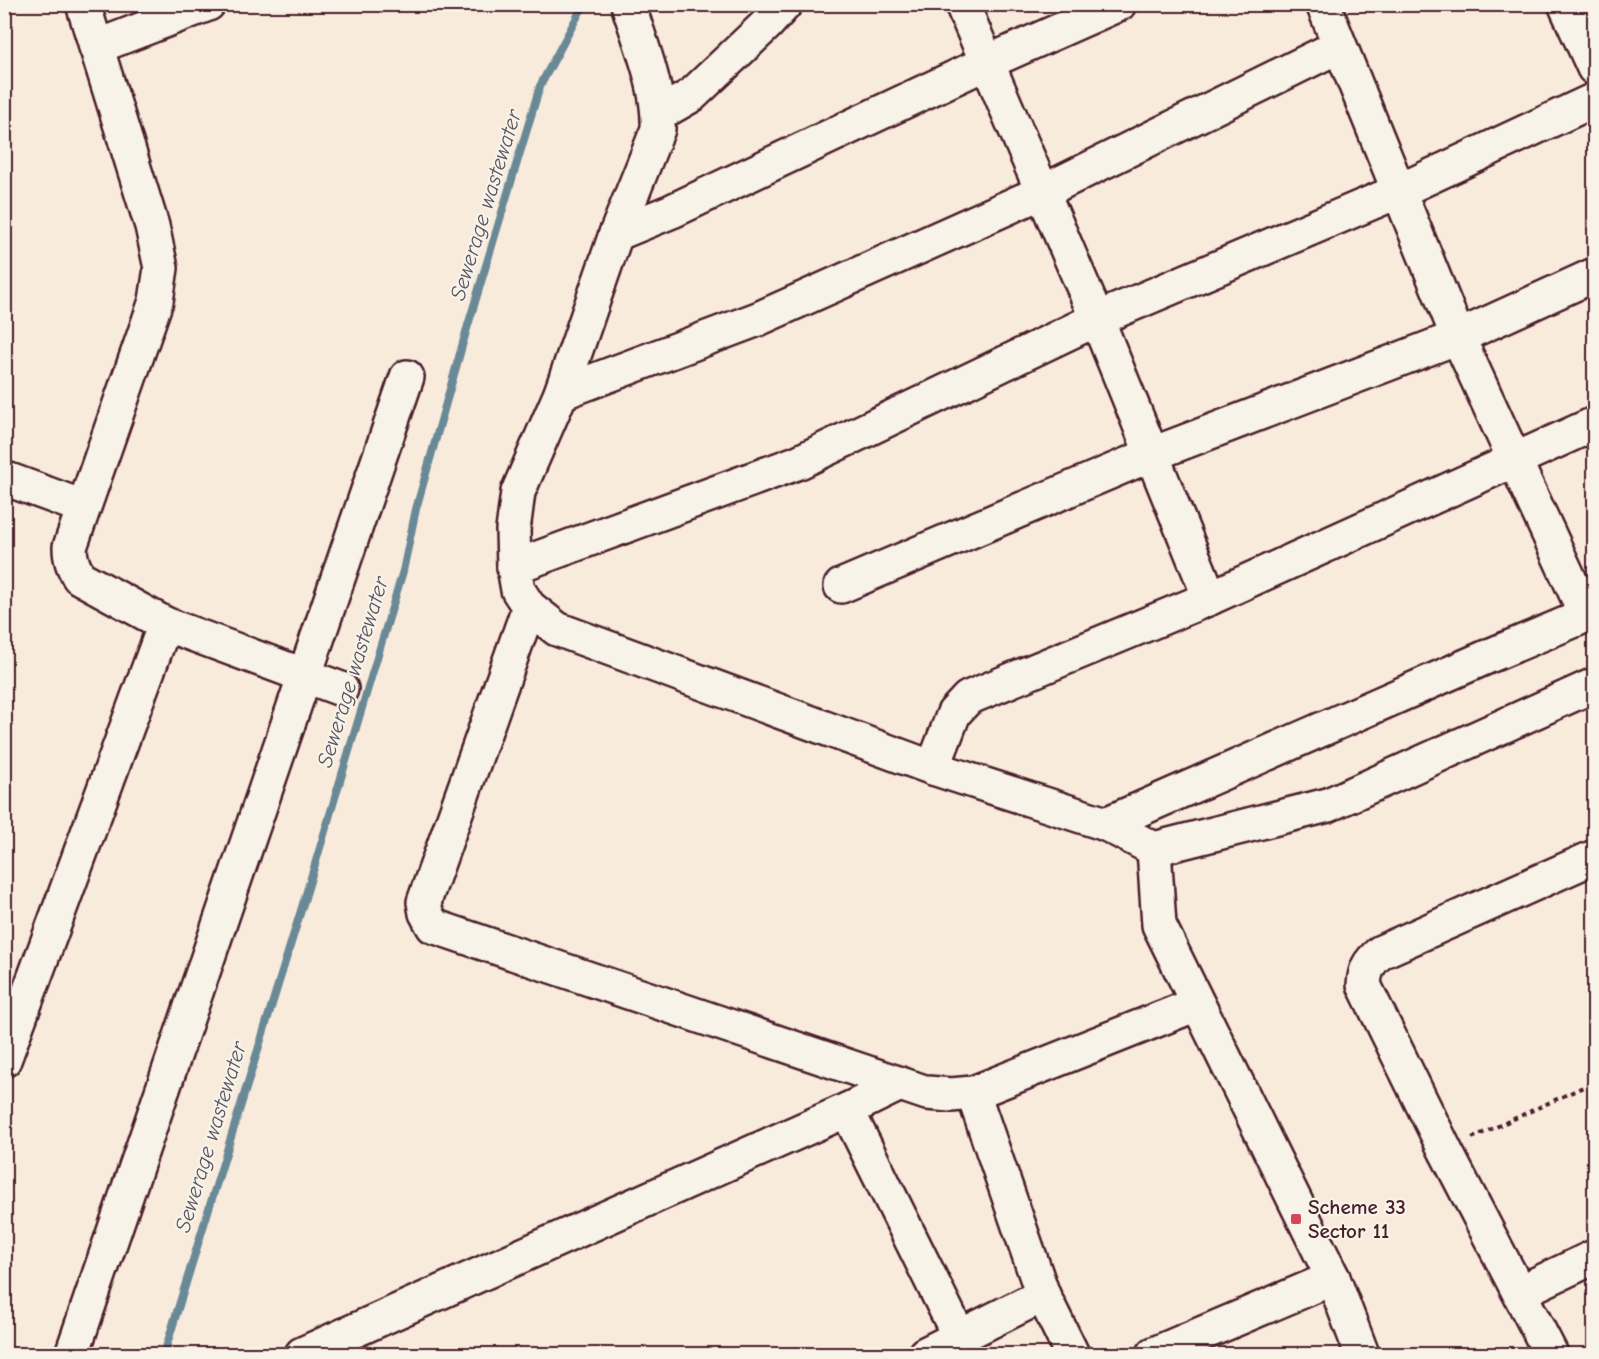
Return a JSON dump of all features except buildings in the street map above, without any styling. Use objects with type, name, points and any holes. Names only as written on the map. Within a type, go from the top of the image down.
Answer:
[{"type":"street","points":[[83,4],[152,226],[161,268],[156,301],[83,507],[70,547],[70,557],[79,576],[165,624],[341,689]]},
{"type":"street","points":[[96,47],[208,4]]},
{"type":"street","points":[[628,4],[651,80],[659,114],[658,129],[616,234],[561,393],[518,492],[513,530],[514,567],[518,590],[529,607],[557,629],[933,768],[1106,824],[1154,849],[1328,805],[1594,685]]},
{"type":"street","points":[[962,4],[1097,319],[1150,455],[1210,598]]},
{"type":"street","points":[[616,234],[672,212],[987,62],[1119,4]]},
{"type":"street","points":[[1106,824],[1590,614],[1458,337],[1323,4]]},
{"type":"street","points":[[1564,4],[1594,69]]},
{"type":"street","points":[[659,114],[692,95],[771,11]]},
{"type":"street","points":[[561,393],[758,319],[1042,192],[1339,46]]},
{"type":"street","points":[[514,567],[799,462],[1097,319],[1399,191],[1594,100]]},
{"type":"street","points":[[841,586],[1150,455],[1458,337],[1594,275]]},
{"type":"street","points":[[72,1354],[407,377]]},
{"type":"street","points":[[933,768],[954,713],[968,698],[1210,598],[1594,424]]},
{"type":"street","points":[[4,478],[83,507]]},
{"type":"street","points":[[529,607],[424,902],[426,913],[434,926],[927,1093],[951,1095],[974,1093],[1197,1004]]},
{"type":"street","points":[[4,1060],[165,624]]},
{"type":"street","points":[[1154,849],[1159,925],[1333,1278],[1362,1354]]},
{"type":"street","points":[[1551,1354],[1445,1150],[1365,985],[1365,972],[1371,961],[1382,952],[1594,856]]},
{"type":"street","points":[[302,1354],[847,1110],[900,1084]]},
{"type":"street","points":[[974,1093],[1043,1295],[1072,1354]]},
{"type":"street","points":[[847,1110],[960,1338]]},
{"type":"street","points":[[1520,1292],[1594,1257]]},
{"type":"street","points":[[1154,1354],[1333,1278]]},
{"type":"street","points":[[925,1354],[1043,1295]]},
{"type":"path","points":[[1445,1150],[1594,1082]]},
{"type":"waterway","name":"Sewerage wastewater","points":[[164,1354],[403,571],[416,509],[466,332],[540,86],[584,4]]},
{"type":"place","name":"Scheme 33 Sector 11","points":[[1296,1219]]}]
